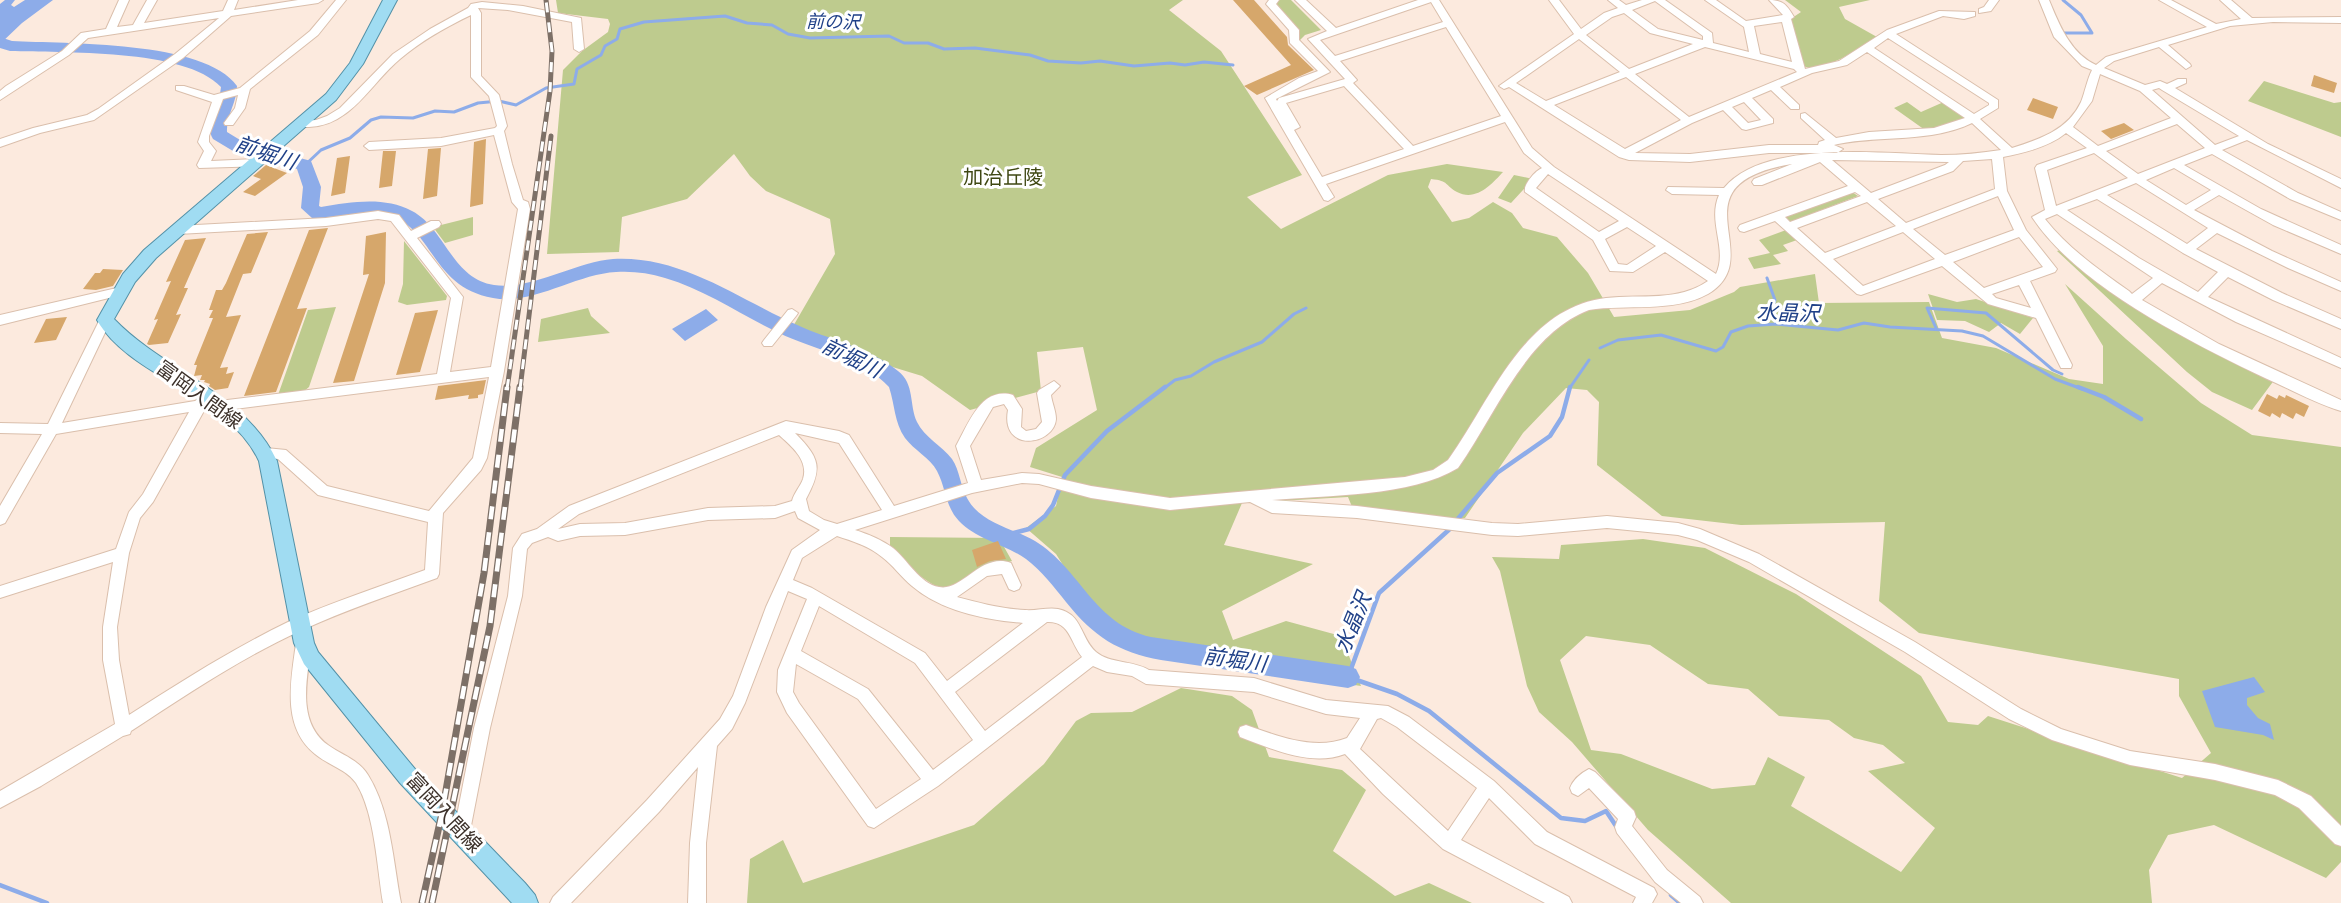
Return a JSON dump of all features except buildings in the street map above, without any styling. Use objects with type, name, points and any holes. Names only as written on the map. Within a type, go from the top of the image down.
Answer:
[{"type":"main road","points":[[105,320],[121,291],[150,254],[331,97],[356,64],[390,0]]},
{"type":"main road","name":"富岡入間線","points":[[105,320],[134,348],[246,428],[266,453],[302,633],[311,658],[384,748],[527,903]]},
{"type":"street","points":[[110,31],[124,0]]},
{"type":"street","points":[[137,27],[152,0]]},
{"type":"street","points":[[0,143],[37,130],[90,118],[175,59],[229,14],[233,0]]},
{"type":"street","points":[[263,157],[203,165],[210,151],[203,142],[204,130],[216,108],[231,94],[314,33],[341,0]]},
{"type":"street","points":[[1274,0],[1271,4],[1294,30],[1294,41],[1325,72],[1303,80],[1270,98],[1328,197]]},
{"type":"street","points":[[1300,0],[1334,32]]},
{"type":"street","points":[[1295,127],[1281,103],[1283,100],[1352,80],[1313,39],[1428,0]]},
{"type":"street","points":[[1434,0],[1494,92],[1528,150],[1550,170],[1718,281]]},
{"type":"street","points":[[1554,0],[1580,35],[1688,121]]},
{"type":"street","points":[[1613,0],[1654,31],[1801,71]]},
{"type":"street","points":[[1494,92],[1608,15],[1651,0]]},
{"type":"street","points":[[1659,0],[1708,35],[1706,44]]},
{"type":"street","points":[[1710,0],[1744,24],[1786,18]]},
{"type":"street","points":[[1774,0],[1787,11],[1789,17],[1786,18],[1801,71]]},
{"type":"street","points":[[1623,154],[1688,121],[1774,87],[1801,71],[1843,63],[1889,34],[1942,14],[1964,16],[1977,13],[1988,9],[1994,0]]},
{"type":"street","points":[[2044,0],[2058,35],[2086,64],[2144,89],[2214,150],[2294,196],[2341,216]]},
{"type":"street","points":[[2164,0],[2213,26]]},
{"type":"street","points":[[2225,0],[2250,21]]},
{"type":"street","points":[[0,97],[30,73],[72,50],[85,35],[313,1]]},
{"type":"street","points":[[302,124],[316,124],[339,113],[361,94],[396,56],[437,28],[473,10],[474,6],[482,1],[507,4],[577,20],[579,49]]},
{"type":"street","points":[[0,800],[124,729],[245,653],[302,633],[432,574],[436,511],[477,466],[480,458],[498,371],[505,316],[513,290],[524,205],[518,202],[506,164],[499,130],[502,126],[496,101],[476,77],[476,14],[473,10]]},
{"type":"street","points":[[1509,83],[1629,156],[1690,158],[1769,149],[1958,160],[2011,153],[2051,139],[2083,108],[2096,70],[2110,59],[2213,26],[2250,21],[2341,20]]},
{"type":"street","points":[[1333,60],[1450,23]]},
{"type":"street","points":[[1749,26],[1755,57]]},
{"type":"street","points":[[1758,182],[1817,153],[1834,142],[1868,135],[1937,132],[1963,124],[1993,107],[1994,102],[1889,34]]},
{"type":"street","points":[[1545,105],[1706,44]]},
{"type":"street","points":[[2161,44],[2186,66]]},
{"type":"street","points":[[1866,47],[1973,118],[2011,153]]},
{"type":"street","points":[[2166,88],[2182,81]]},
{"type":"street","points":[[1346,82],[1412,151]]},
{"type":"street","points":[[2144,89],[2160,84],[2303,167],[2341,184]]},
{"type":"street","points":[[1774,87],[1795,107]]},
{"type":"street","points":[[180,88],[231,94]]},
{"type":"street","points":[[229,123],[240,108],[231,94]]},
{"type":"street","points":[[1725,106],[1746,127],[1768,121],[1746,98]]},
{"type":"street","points":[[1805,116],[1834,142]]},
{"type":"street","points":[[1320,182],[1508,117]]},
{"type":"street","points":[[2180,119],[2041,168],[2054,210],[2200,298],[2274,335],[2341,363]]},
{"type":"street","points":[[2065,127],[2186,210],[2341,287]]},
{"type":"street","points":[[369,146],[441,142],[499,130]]},
{"type":"street","points":[[2248,136],[2038,217],[2073,256],[2133,300],[2209,345],[2341,406]]},
{"type":"street","points":[[1817,153],[1992,301],[2040,315]]},
{"type":"street","points":[[559,903],[653,806],[726,724],[740,698],[783,582],[797,554],[813,541],[836,530],[933,498],[974,486],[1022,478],[1170,504],[1405,483],[1437,474],[1453,464],[1463,452],[1533,344],[1551,324],[1583,307],[1599,303],[1678,298],[1702,291],[1718,281],[1724,270],[1726,252],[1720,214],[1728,192],[1743,176],[1755,169],[1817,153]]},
{"type":"street","points":[[1983,293],[2051,269],[2021,232],[2001,191],[1997,155]]},
{"type":"street","points":[[1789,227],[1949,168],[1958,160]]},
{"type":"street","points":[[2177,165],[2218,191],[2291,230],[2341,250]]},
{"type":"street","points":[[1550,170],[1542,171],[1529,189],[1598,237],[1614,268],[1629,269],[1665,246]]},
{"type":"street","points":[[1744,228],[1857,187]]},
{"type":"street","points":[[1672,190],[1728,192]]},
{"type":"street","points":[[1824,258],[2001,191]]},
{"type":"street","points":[[2186,210],[2218,191]]},
{"type":"street","points":[[2098,194],[2149,228],[2226,271],[2295,305],[2341,324]]},
{"type":"street","points":[[178,230],[326,222],[378,215],[395,218],[456,297],[442,379]]},
{"type":"street","points":[[1777,216],[1861,291],[2021,232]]},
{"type":"street","points":[[1598,237],[1628,220]]},
{"type":"street","points":[[410,236],[435,224]]},
{"type":"street","points":[[2187,250],[2217,227]]},
{"type":"street","points":[[2200,298],[2226,271]]},
{"type":"street","points":[[2133,300],[2162,277]]},
{"type":"street","points":[[2023,280],[2066,365]]},
{"type":"street","points":[[0,320],[121,291]]},
{"type":"street","points":[[768,343],[792,313]]},
{"type":"street","points":[[0,519],[52,429],[105,320]]},
{"type":"street","points":[[0,428],[52,429],[87,425],[208,403],[442,379],[498,371]]},
{"type":"street","points":[[974,486],[963,446],[988,403],[995,399],[1008,399],[1015,409],[1011,423],[1014,429],[1021,435],[1033,435],[1048,425],[1050,420],[1044,393],[1054,386]]},
{"type":"street","points":[[124,729],[111,660],[110,627],[122,553],[134,516],[148,498],[208,403]]},
{"type":"street","points":[[462,831],[482,728],[514,596],[520,548],[527,538],[545,530],[574,510],[781,428],[796,426],[844,439],[891,511]]},
{"type":"street","points":[[781,428],[802,448],[809,463],[810,481],[801,494],[799,504],[803,514],[836,530],[864,539],[887,552],[918,583],[950,603],[988,613],[1028,617],[1057,615],[1070,621],[1083,647],[1092,658],[1107,665],[1135,669],[1146,677],[1254,685],[1326,706],[1372,712],[1382,711],[1403,722],[1488,786],[1541,838],[1652,888],[1694,903]]},
{"type":"street","points":[[266,453],[281,453],[323,490],[435,518]]},
{"type":"street","points":[[1254,498],[1272,507],[1358,512],[1462,526],[1518,530],[1608,522],[1678,529],[1700,535],[1754,558],[1910,647],[2014,714],[2058,735],[2130,758],[2215,772],[2278,788],[2305,802],[2341,838]]},
{"type":"street","points":[[545,530],[558,535],[580,530],[637,528],[708,514],[775,512],[799,504]]},
{"type":"street","points":[[0,592],[122,553]]},
{"type":"street","points":[[936,594],[954,592],[984,571],[1006,567],[1014,585]]},
{"type":"street","points":[[783,582],[815,597],[920,658],[984,742]]},
{"type":"street","points":[[815,597],[786,670],[785,692],[793,708],[874,820],[932,781],[1092,658]]},
{"type":"street","points":[[945,691],[1047,615]]},
{"type":"street","points":[[302,633],[298,712],[313,744],[350,765],[362,778],[372,800],[392,903]]},
{"type":"street","points":[[792,654],[863,693],[932,781]]},
{"type":"street","points":[[1246,732],[1294,749],[1324,750],[1353,743],[1372,712]]},
{"type":"street","points":[[697,903],[698,843],[709,743]]},
{"type":"street","points":[[1349,745],[1354,754],[1389,789],[1449,843],[1563,903]]},
{"type":"street","points":[[1578,789],[1589,777],[1628,817],[1623,827],[1652,888]]},
{"type":"street","points":[[1449,843],[1488,786]]},
{"type":"green space","name":"加治丘陵","points":[[556,0],[1183,0],[1169,10],[1221,51],[1302,175],[1247,197],[1281,229],[1388,175],[1447,164],[1503,172],[1483,190],[1471,195],[1457,192],[1444,182],[1437,180],[1431,179],[1428,187],[1452,222],[1469,218],[1493,202],[1512,213],[1523,228],[1557,237],[1588,273],[1614,317],[1690,310],[1734,292],[1740,287],[1815,274],[1819,303],[1929,302],[1942,338],[1996,348],[2069,379],[2103,384],[2103,346],[2065,284],[2201,403],[2252,435],[2341,447],[2341,862],[2326,878],[2214,825],[2168,835],[2149,870],[2152,903],[1731,903],[1648,830],[1572,742],[1539,712],[1527,686],[1500,571],[1492,557],[1559,559],[1561,545],[1643,539],[1705,548],[1796,594],[1921,676],[1948,722],[1978,725],[1988,716],[2182,778],[2211,753],[2179,696],[2179,679],[1919,633],[1879,601],[1885,522],[1741,525],[1662,516],[1597,465],[1599,402],[1587,390],[1566,388],[1523,433],[1465,518],[1357,519],[1348,497],[1242,503],[1224,545],[1313,564],[1222,611],[1233,640],[1286,621],[1341,636],[1361,686],[1166,656],[1093,613],[1056,554],[1026,528],[1056,506],[1062,477],[1030,467],[1036,448],[1097,410],[1083,347],[1037,352],[1041,391],[970,410],[922,376],[788,335],[835,254],[830,219],[766,191],[750,176],[734,154],[687,199],[622,217],[619,252],[547,254],[563,70],[582,51],[608,32],[610,24],[608,19],[558,13]],"holes":[[[1586,636],[1650,645],[1708,684],[1748,689],[1779,716],[1829,720],[1854,738],[1883,745],[1905,763],[1868,771],[1935,828],[1901,872],[1791,806],[1805,777],[1768,757],[1755,785],[1712,789],[1621,754],[1591,750],[1560,660]]]},
{"type":"green space","points":[[1274,0],[1291,0],[1321,30],[1305,35],[1299,41],[1271,4]]},
{"type":"green space","points":[[1785,0],[1870,0],[1839,7],[1845,19],[1877,37],[1831,63],[1811,68],[1803,66],[1792,24],[1792,18],[1801,12]]},
{"type":"green space","points":[[2264,81],[2334,103],[2341,102],[2341,137],[2248,101]]},
{"type":"green space","points":[[1946,101],[1964,114],[1966,119],[1960,123],[1925,130],[1894,108],[1907,102],[1921,112]]},
{"type":"green space","points":[[1514,175],[1533,179],[1511,203],[1498,198]]},
{"type":"green space","points":[[1852,192],[1858,196],[1790,222],[1784,217]]},
{"type":"green space","points":[[473,217],[473,235],[445,243],[433,227]]},
{"type":"green space","points":[[1786,230],[1797,240],[1783,245],[1788,251],[1773,255],[1781,264],[1754,269],[1748,258],[1770,253],[1759,240]]},
{"type":"green space","points":[[404,241],[447,296],[446,300],[407,305],[398,302],[403,284]]},
{"type":"green space","points":[[2064,249],[2102,281],[2275,379],[2252,410],[2212,392],[2187,372],[2057,251]]},
{"type":"green space","points":[[1928,294],[1957,302],[1976,299],[2033,318],[2020,334],[2001,323],[1989,332],[1965,321],[1937,320]]},
{"type":"green space","points":[[336,307],[309,387],[303,392],[278,395],[308,310]]},
{"type":"green space","points":[[588,308],[591,316],[610,333],[538,342],[541,319]]},
{"type":"green space","points":[[890,537],[999,538],[1012,561],[980,571],[958,586],[941,590],[920,576],[890,547]]},
{"type":"green space","points":[[1181,688],[1232,696],[1252,710],[1269,757],[1342,770],[1366,790],[1333,851],[1395,896],[1429,883],[1472,903],[747,903],[750,859],[783,840],[803,883],[974,825],[1044,764],[1076,721],[1091,713],[1132,712]]},
{"type":"water","points":[[5,0],[15,0],[11,5],[14,7],[25,0],[53,0],[22,23],[0,44],[0,4]]},
{"type":"water","points":[[706,309],[718,320],[685,341],[672,329]]},
{"type":"water","points":[[2254,677],[2265,692],[2247,698],[2247,705],[2258,718],[2270,724],[2274,740],[2263,735],[2215,727],[2202,691]]},
{"type":"waterway","points":[[2062,33],[2092,33],[2081,15],[2063,0]]},
{"type":"waterway","name":"前の沢","points":[[305,165],[321,150],[350,138],[371,120],[381,117],[413,118],[435,111],[454,112],[478,103],[499,101],[516,105],[546,88],[574,84],[577,69],[601,55],[605,46],[617,39],[620,29],[644,22],[725,16],[747,23],[772,25],[788,34],[810,38],[889,36],[904,43],[928,43],[944,49],[975,48],[1030,55],[1048,61],[1081,63],[1100,61],[1134,66],[1170,63],[1185,65],[1204,62],[1233,65]]},
{"type":"waterway","name":"前堀川","points":[[0,42],[10,46],[150,53],[193,65],[215,75],[229,86],[227,100],[218,124],[219,135],[239,147],[305,165],[312,187],[310,208],[318,214],[374,208],[392,210],[407,216],[419,226],[461,278],[475,287],[494,292],[516,291],[597,268],[627,265],[647,267],[691,280],[798,334],[855,356],[881,369],[896,382],[901,393],[907,423],[915,436],[938,457],[947,469],[957,500],[966,513],[984,527],[1035,553],[1057,574],[1087,610],[1110,631],[1123,639],[1151,647],[1348,677]]},
{"type":"waterway","points":[[1767,278],[1775,300],[1772,309],[1776,324]]},
{"type":"waterway","points":[[1163,389],[1175,380],[1191,376],[1214,362],[1262,342],[1294,314],[1306,308]]},
{"type":"waterway","points":[[1936,328],[1927,308],[1986,313],[2053,370],[2062,374]]},
{"type":"waterway","name":"水晶沢","points":[[1776,324],[1838,330],[1864,323],[1890,327],[1962,331],[1983,336],[2055,379],[2082,389]]},
{"type":"waterway","name":"水晶沢","points":[[1600,348],[1618,340],[1661,335],[1716,351],[1723,347],[1731,332],[1748,326],[1776,324]]},
{"type":"waterway","name":"水晶沢","points":[[1570,388],[1589,360]]},
{"type":"waterway","points":[[1002,536],[1029,529],[1045,516],[1053,505],[1065,475],[1107,431],[1165,387]]},
{"type":"waterway","name":"水晶沢","points":[[2078,387],[2104,397],[2141,419]]},
{"type":"waterway","name":"水晶沢","points":[[1456,521],[1497,473],[1550,436],[1562,417],[1570,388]]},
{"type":"waterway","name":"前堀川","points":[[1452,527],[1379,593],[1348,677],[1397,694],[1429,711],[1561,818],[1585,821],[1606,811],[1618,829]]},
{"type":"waterway","points":[[0,885],[47,903]]},
{"type":"waterway","name":"前堀川","points":[[1671,895],[1680,903]]},
{"type":"railway","points":[[507,389],[550,91],[552,51],[546,0]]},
{"type":"railway","points":[[520,389],[551,136]]},
{"type":"railway","points":[[422,903],[442,813],[484,573],[507,387]]},
{"type":"railway","points":[[432,903],[490,626],[520,387]]}]
